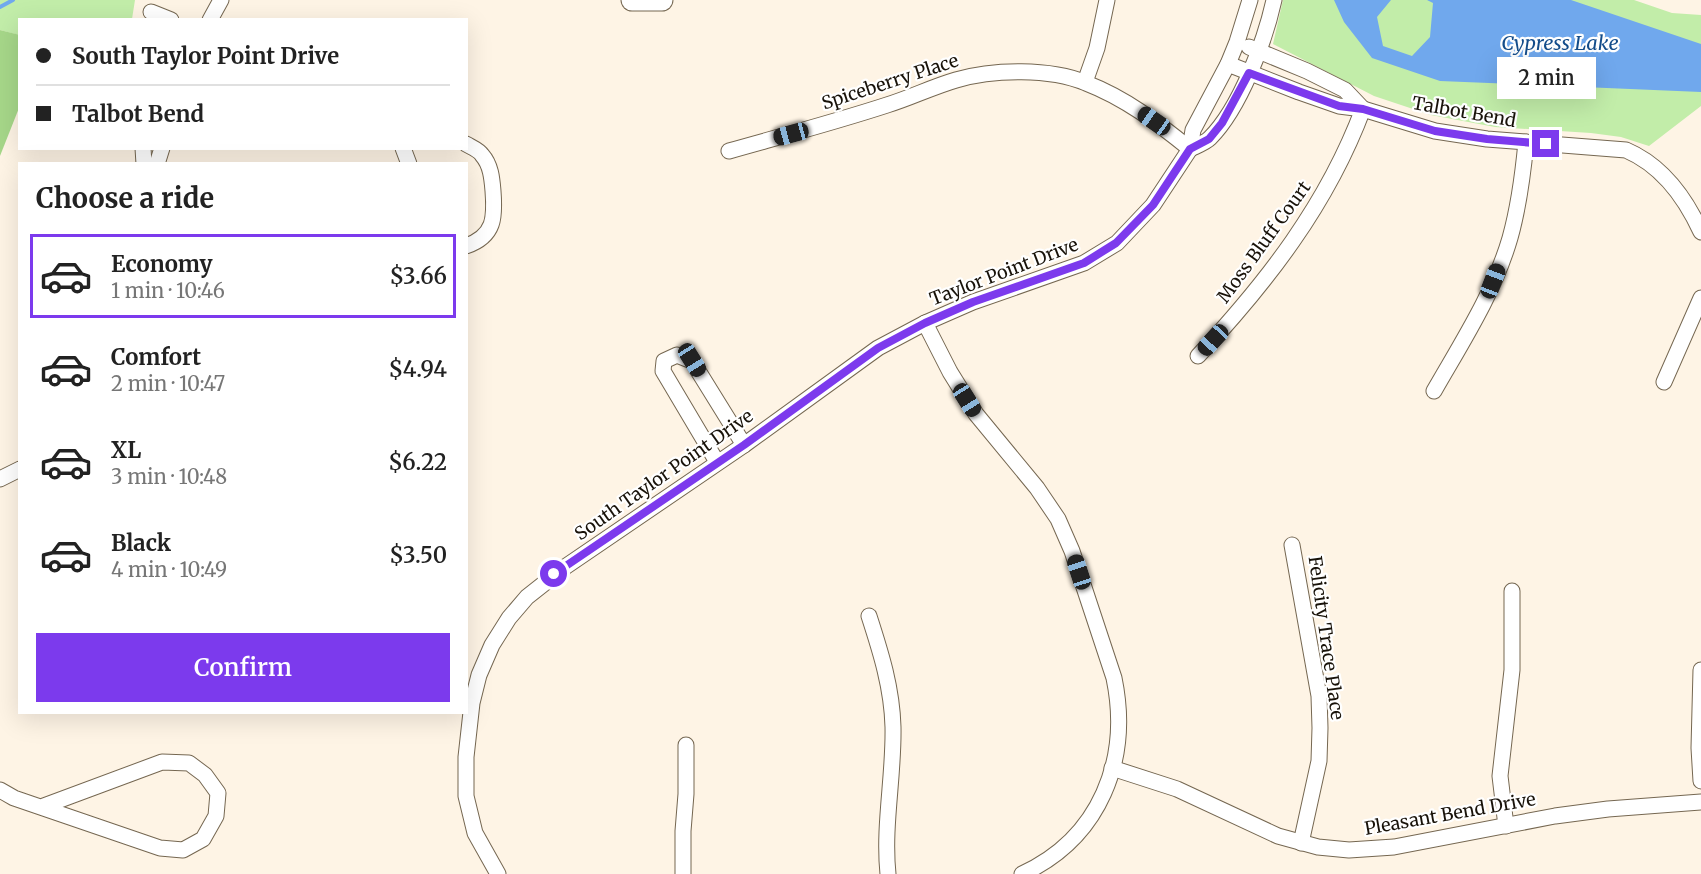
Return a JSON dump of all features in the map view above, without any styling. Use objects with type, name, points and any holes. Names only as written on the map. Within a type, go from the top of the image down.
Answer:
[{"type":"street","points":[[211,18],[221,0]]},
{"type":"street","points":[[632,0],[662,0]]},
{"type":"street","points":[[1085,82],[1096,48],[1107,0]]},
{"type":"street","name":"Taylor Point Drive","points":[[925,323],[973,302],[1084,263],[1103,253],[1141,220],[1190,149],[1193,130],[1228,64],[1250,0]]},
{"type":"street","name":"Taylor Point Drive","points":[[1190,149],[1209,139],[1222,123],[1249,73],[1274,0]]},
{"type":"street","points":[[152,10],[167,18]]},
{"type":"street","name":"Talbot Bend","points":[[1237,42],[1307,71],[1345,90],[1363,109]]},
{"type":"street","name":"Talbot Bend","points":[[1228,64],[1339,106],[1363,109],[1435,131],[1487,139],[1626,150],[1639,156],[1663,174],[1696,220],[1701,232]]},
{"type":"street","name":"Spiceberry Place","points":[[729,151],[853,116],[955,80],[975,75],[1008,72],[1057,75],[1085,82],[1142,113],[1190,149]]},
{"type":"street","name":"Moss Bluff Court","points":[[1198,356],[1243,308],[1308,220],[1325,194],[1363,109]]},
{"type":"street","points":[[1434,391],[1481,309],[1509,238],[1523,179],[1526,142]]},
{"type":"street","points":[[468,145],[482,154],[492,174],[495,215],[489,229],[476,242],[468,245]]},
{"type":"street","points":[[1664,382],[1701,298]]},
{"type":"street","points":[[925,323],[950,372],[976,414],[1047,501],[1058,519],[1072,551],[1118,695],[1120,729],[1112,768],[1101,801],[1079,831],[1051,857],[1022,874]]},
{"type":"street","name":"South Taylor Point Drive","points":[[491,871],[475,833],[468,806],[465,777],[472,703],[479,675],[492,645],[509,618],[544,582],[744,445],[878,348],[925,323]]},
{"type":"street","points":[[717,462],[663,371],[664,361],[677,355],[692,360],[744,445]]},
{"type":"street","points":[[0,479],[18,470]]},
{"type":"street","name":"Felicity Trace Place","points":[[1292,545],[1317,687],[1320,728],[1319,761],[1301,843]]},
{"type":"street","points":[[1506,826],[1500,776],[1512,670],[1512,591]]},
{"type":"street","points":[[869,616],[890,688],[893,725],[893,763],[887,845],[888,874]]},
{"type":"street","points":[[1701,670],[1699,748],[1701,781]]},
{"type":"street","points":[[683,874],[682,831],[686,794],[686,745]]},
{"type":"street","points":[[0,790],[14,798],[160,848],[183,850],[202,839],[216,816],[218,793],[205,775],[189,763],[162,762],[41,807]]},
{"type":"street","name":"Pleasant Bend Drive","points":[[1112,768],[1170,786],[1278,836],[1301,843],[1349,850],[1379,849],[1555,816],[1608,809],[1701,802]]},
{"type":"green space","points":[[0,0],[135,0],[132,18],[18,18],[18,35],[0,30]]},
{"type":"green space","points":[[1283,0],[1634,0],[1672,13],[1701,15],[1701,106],[1649,146],[1621,137],[1495,127],[1431,115],[1374,96],[1273,44]]},
{"type":"green space","points":[[0,30],[18,34],[18,111],[0,156]]},
{"type":"water","name":"Cypress Lake","points":[[1334,0],[1391,0],[1377,17],[1383,46],[1412,56],[1430,37],[1433,3],[1427,0],[1571,0],[1701,44],[1701,92],[1440,81],[1372,58],[1344,22]]},
{"type":"waterway","points":[[0,7],[13,0]]},
{"type":"route","points":[[554,574],[744,445],[878,348],[925,323],[973,302],[1060,273],[1103,253],[1141,220],[1190,149],[1209,139],[1222,123],[1249,73],[1339,106],[1363,109],[1435,131],[1487,139],[1546,144]]}]
